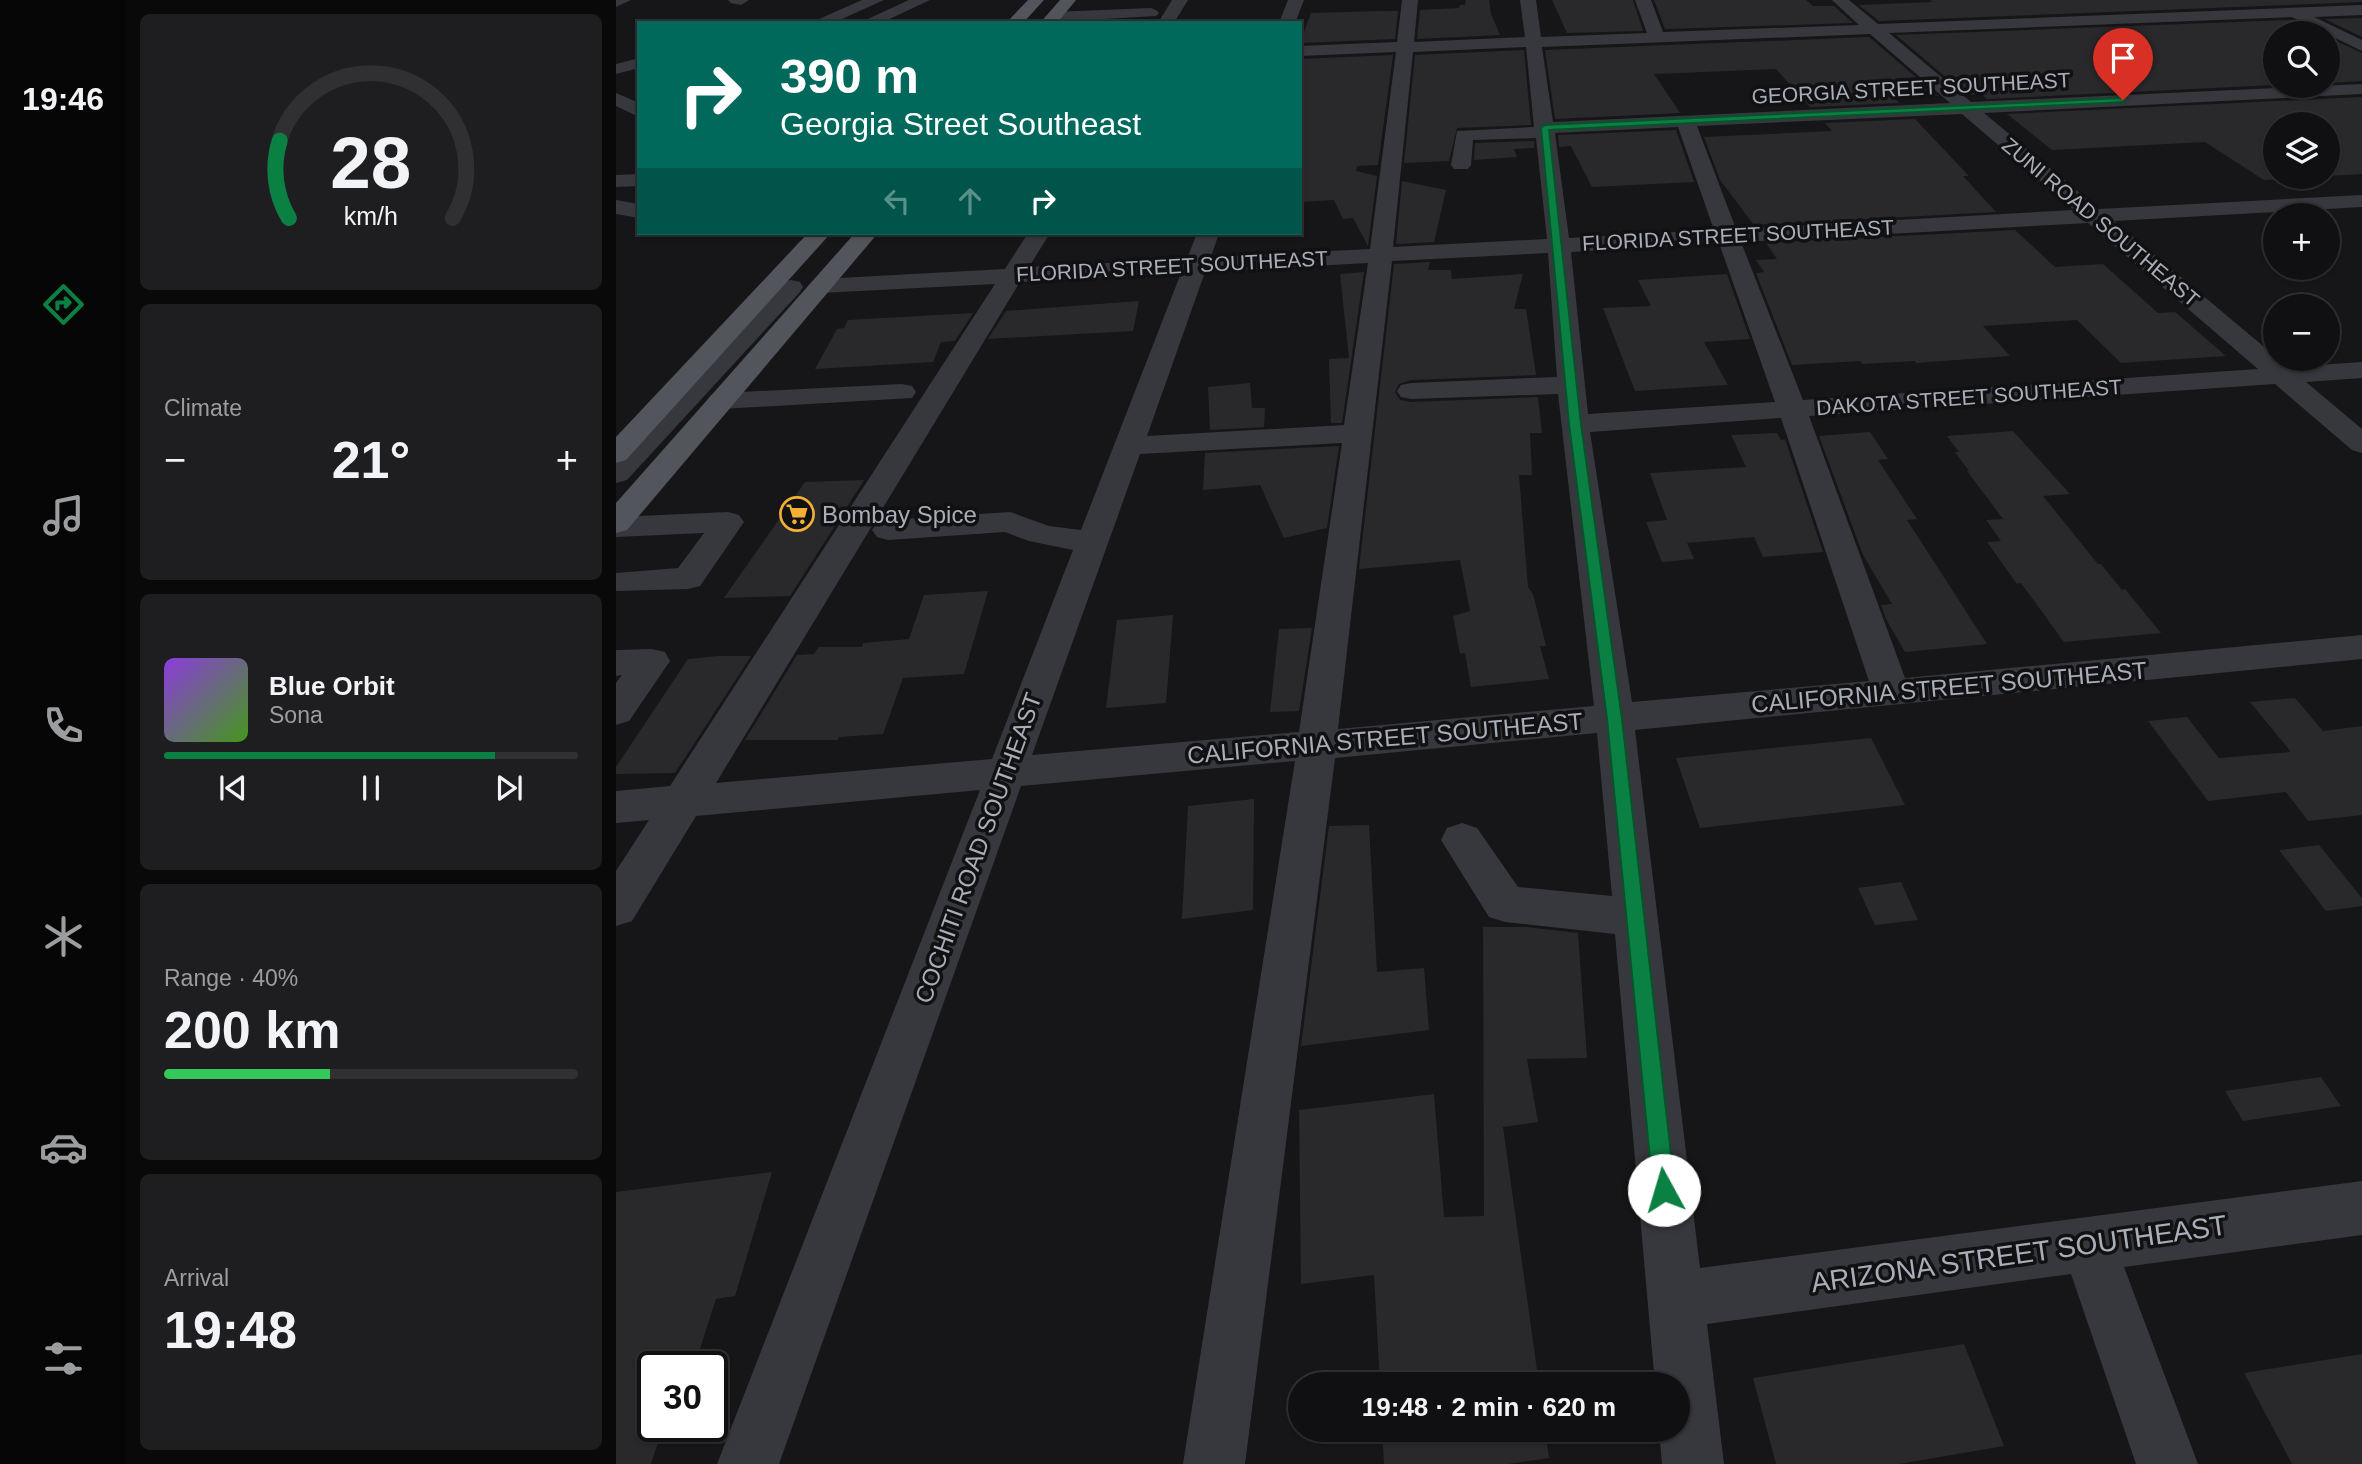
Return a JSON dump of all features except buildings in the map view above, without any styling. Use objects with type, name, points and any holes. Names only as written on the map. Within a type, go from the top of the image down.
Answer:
[{"type":"main road","points":[[1016,21],[1036,0]]},
{"type":"main road","points":[[1051,20],[1068,0]]},
{"type":"main road","points":[[616,454],[818,235]]},
{"type":"main road","points":[[616,525],[865,235]]},
{"type":"street","points":[[616,2],[623,0]]},
{"type":"street","points":[[736,0],[741,0]]},
{"type":"street","points":[[823,21],[876,0]]},
{"type":"street","points":[[872,21],[922,0]]},
{"type":"street","points":[[1024,21],[1043,0]]},
{"type":"street","points":[[1117,0],[1138,18]]},
{"type":"street","points":[[1167,21],[1180,0]]},
{"type":"street","points":[[1288,21],[1296,0]]},
{"type":"street","points":[[1214,1464],[1317,743],[1381,255],[1416,47],[1410,0]]},
{"type":"street","points":[[1528,0],[1559,245],[1575,424],[1615,719],[1693,1464]]},
{"type":"street","points":[[1643,0],[1657,37]]},
{"type":"street","points":[[2267,0],[2362,46]]},
{"type":"street","points":[[1851,6],[1937,23]]},
{"type":"street","name":"ZUNI ROAD SOUTHEAST","points":[[1851,6],[1874,29],[2362,444]]},
{"type":"street","points":[[1981,7],[2006,24]]},
{"type":"street","points":[[1917,8],[1937,23]]},
{"type":"street","points":[[1302,51],[1416,47],[1432,61],[1657,37],[1874,29],[1937,23],[2006,24],[2362,10]]},
{"type":"street","points":[[1051,20],[1138,18]]},
{"type":"street","points":[[616,69],[637,64]]},
{"type":"street","points":[[616,85],[637,80]]},
{"type":"street","name":"GEORGIA STREET SOUTHEAST","points":[[1461,165],[1464,135],[1685,121],[2362,89]]},
{"type":"street","points":[[616,98],[637,110]]},
{"type":"street","points":[[1685,121],[1793,409],[1892,693]]},
{"type":"street","points":[[616,181],[637,180]]},
{"type":"street","points":[[616,199],[637,199]]},
{"type":"street","name":"FLORIDA STREET SOUTHEAST","points":[[821,286],[1014,275],[1202,249],[1381,255],[2362,201]]},
{"type":"street","points":[[616,207],[637,211]]},
{"type":"street","points":[[616,908],[1039,235]]},
{"type":"street","name":"COCHITI ROAD SOUTHEAST","points":[[748,1464],[1202,249]]},
{"type":"street","points":[[616,474],[791,287]]},
{"type":"street","name":"DAKOTA STREET SOUTHEAST","points":[[1575,424],[2362,370]]},
{"type":"street","points":[[1411,391],[1571,385]]},
{"type":"street","points":[[721,401],[902,392]]},
{"type":"street","points":[[1130,446],[1357,433]]},
{"type":"street","points":[[616,525],[728,522],[688,578],[622,582]]},
{"type":"street","points":[[888,530],[1010,522],[1027,531],[1060,540],[1093,541]]},
{"type":"street","name":"CALIFORNIA STREET SOUTHEAST","points":[[616,807],[1317,743],[1615,719],[2362,647]]},
{"type":"street","points":[[616,663],[652,661],[616,711]]},
{"type":"street","points":[[1462,840],[1504,904],[1635,917]]},
{"type":"street","name":"ARIZONA STREET SOUTHEAST","points":[[1675,1300],[2362,1208]]},
{"type":"street","points":[[2089,1246],[2167,1464]]},
{"type":"place","name":"Bombay Spice","points":[[797,514]]},
{"type":"route","points":[[1664,1190],[1615,719],[1575,424],[1559,245],[1545,128],[2123,100]]}]
